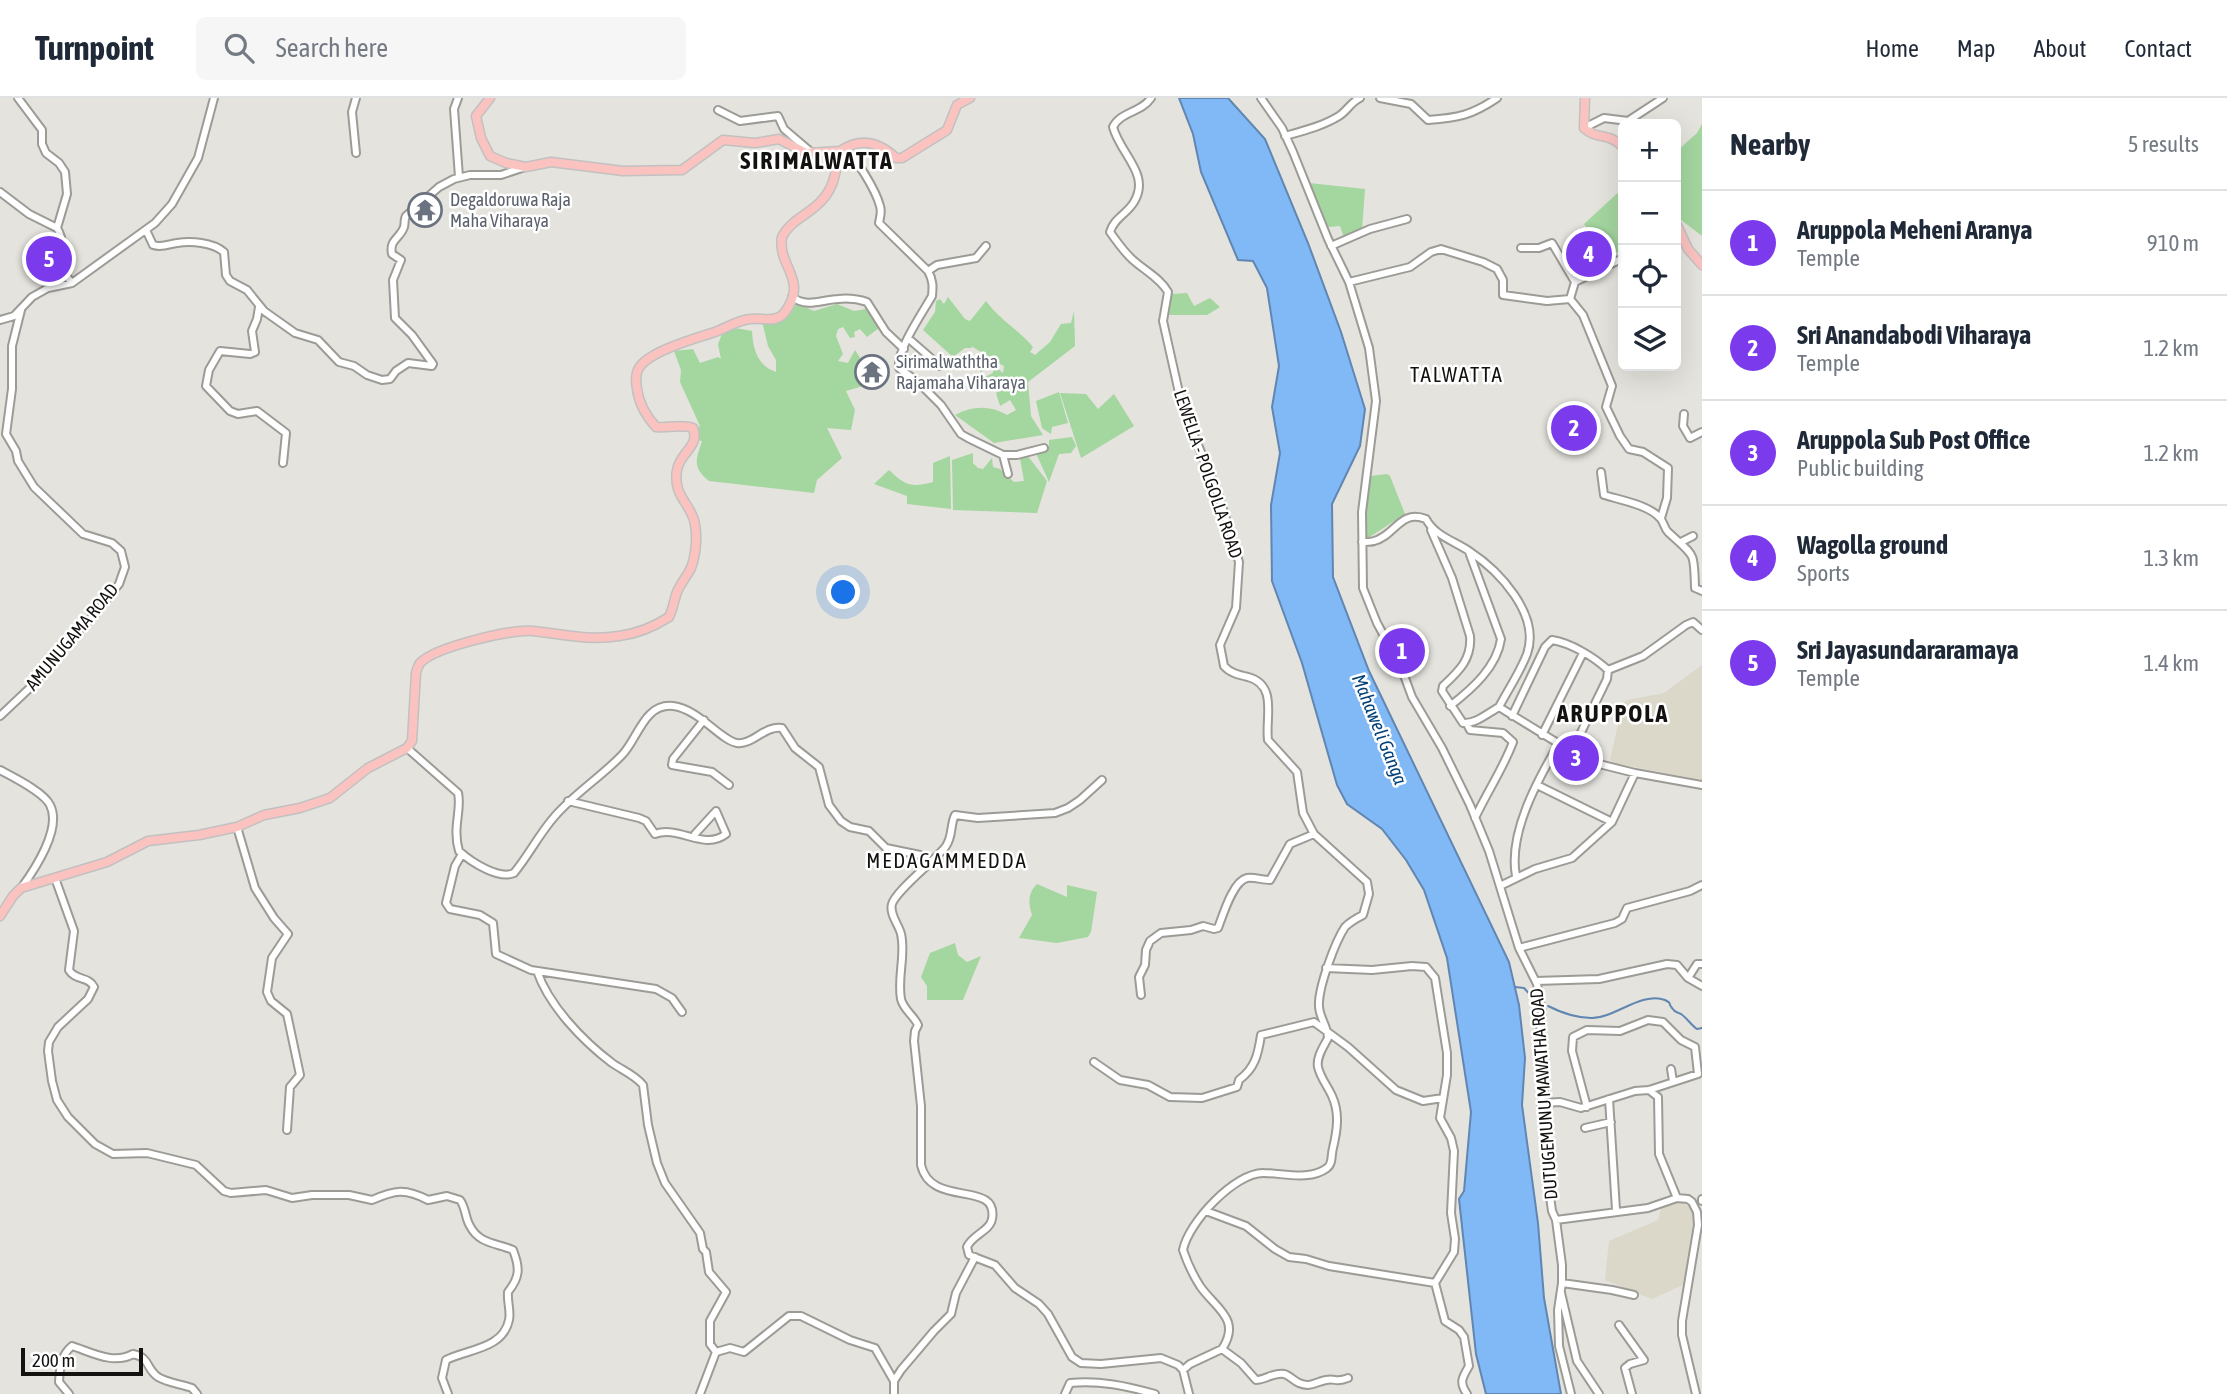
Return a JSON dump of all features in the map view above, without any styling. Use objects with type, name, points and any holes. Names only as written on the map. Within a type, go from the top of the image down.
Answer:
[{"type":"main road","points":[[490,98],[476,116],[486,149],[497,160],[526,167],[551,162],[623,172],[682,170],[723,140],[755,143],[779,139],[799,151],[813,154],[842,150],[851,144],[875,143],[896,158],[902,158],[947,130],[957,105],[970,98]]},
{"type":"main road","points":[[1585,98],[1584,128],[1594,135],[1612,137],[1618,142]]},
{"type":"main road","points":[[0,916],[21,888],[107,862],[148,841],[237,827],[264,815],[300,808],[330,798],[368,768],[407,748],[414,737],[416,673],[420,663],[439,652],[487,636],[515,631],[589,638],[620,636],[660,623],[669,617],[677,593],[691,567],[696,547],[694,519],[681,499],[676,480],[682,456],[694,444],[696,436],[693,428],[685,425],[671,428],[656,426],[646,416],[638,395],[636,381],[639,368],[651,358],[682,342],[749,318],[777,318],[784,314],[792,296],[794,279],[783,256],[782,237],[793,223],[827,195],[842,150]]},
{"type":"main road","points":[[1681,234],[1688,249],[1702,265]]},
{"type":"street","points":[[18,98],[42,130],[42,144],[46,153],[59,163],[65,172],[67,194],[57,228]]},
{"type":"street","points":[[0,320],[15,316],[32,297],[48,288],[72,283],[146,230],[172,204],[198,158],[215,98]]},
{"type":"street","points":[[355,153],[352,112],[356,98]]},
{"type":"street","points":[[458,98],[454,109],[459,177]]},
{"type":"street","name":"LEWELLA - POLGOLLA ROAD","points":[[1152,98],[1137,111],[1120,117],[1113,127],[1117,141],[1137,171],[1140,181],[1136,200],[1117,219],[1110,232],[1131,259],[1168,292],[1163,321],[1182,406],[1226,516],[1239,562],[1236,608],[1220,645],[1224,666],[1231,672],[1257,680],[1266,692],[1269,709],[1268,740],[1297,772],[1303,813],[1314,834],[1367,882],[1369,894],[1363,915],[1347,925],[1326,968],[1318,1008],[1328,1034]]},
{"type":"street","name":"DUTUGEMUNU MAWATHA ROAD","points":[[1261,98],[1285,136],[1349,282],[1369,348],[1376,401],[1362,512],[1363,587],[1373,613],[1401,667],[1412,697],[1442,748],[1475,819],[1489,851],[1519,948],[1536,981],[1542,1012],[1538,1057],[1544,1092],[1542,1103],[1546,1174],[1556,1220],[1562,1283],[1558,1310],[1559,1346],[1571,1394]]},
{"type":"street","points":[[1285,136],[1341,115],[1353,101],[1360,98]]},
{"type":"street","points":[[1380,98],[1411,104],[1428,120],[1460,118],[1497,98]]},
{"type":"street","points":[[1584,128],[1604,118],[1628,121],[1663,98]]},
{"type":"street","points":[[718,110],[740,121],[778,117],[784,129],[813,154]]},
{"type":"street","points":[[842,150],[849,152],[858,164],[881,207],[879,223],[928,271],[933,287],[932,296],[898,363],[899,368],[941,405],[961,434],[1003,455],[1017,455],[1044,448]]},
{"type":"street","points":[[146,230],[153,245],[159,247],[181,242],[219,248],[224,252],[226,275],[230,281],[247,290],[258,307],[295,333],[318,340],[339,362],[354,366],[375,378],[390,379],[404,364],[433,364],[412,335],[395,318],[393,280],[401,260],[392,254],[391,248],[393,240],[404,229],[406,216],[439,187],[459,177],[501,175],[526,167]]},
{"type":"street","points":[[0,192],[29,214],[57,228],[62,235],[58,266],[72,283]]},
{"type":"street","points":[[1331,246],[1370,229],[1408,219]]},
{"type":"street","points":[[1521,248],[1539,248],[1552,243],[1575,282],[1570,299]]},
{"type":"street","points":[[928,271],[937,265],[976,258],[986,246]]},
{"type":"street","points":[[1349,282],[1410,267],[1431,252],[1441,249],[1497,269],[1503,279],[1503,295],[1547,301],[1570,299]]},
{"type":"street","points":[[1575,282],[1618,260]]},
{"type":"street","points":[[792,296],[799,302],[814,304],[837,299],[867,302],[886,332],[904,349]]},
{"type":"street","points":[[1570,299],[1583,315],[1612,386],[1606,407],[1620,436],[1629,449],[1643,452],[1668,468],[1667,498],[1661,518],[1665,530],[1692,554],[1695,588],[1702,591]]},
{"type":"street","points":[[258,307],[252,331],[255,352],[250,354],[220,351],[209,370],[206,386],[230,411],[238,414],[257,411],[286,433],[283,463]]},
{"type":"street","name":"AMUNUGAMA ROAD","points":[[1,715],[33,685],[64,645],[107,600],[119,584],[125,567],[121,551],[112,543],[83,534],[34,487],[3,435],[12,389],[12,346],[21,310]]},
{"type":"street","points":[[909,339],[940,366]]},
{"type":"street","points":[[1684,414],[1682,426],[1690,438],[1702,432]]},
{"type":"street","points":[[1003,455],[1008,474]]},
{"type":"street","points":[[1601,472],[1604,495],[1634,503],[1661,518]]},
{"type":"street","points":[[1362,541],[1376,541],[1412,516],[1426,519],[1452,578],[1471,645],[1466,661],[1443,686],[1443,691],[1450,706],[1470,730],[1503,733],[1513,741],[1506,761],[1475,819]]},
{"type":"street","points":[[1431,528],[1468,550],[1498,575],[1516,600],[1529,629],[1527,654],[1499,707],[1467,724]]},
{"type":"street","points":[[1681,542],[1693,536]]},
{"type":"street","points":[[1450,706],[1480,680],[1500,647],[1501,639],[1468,550]]},
{"type":"street","points":[[1608,670],[1643,656],[1693,622],[1702,630]]},
{"type":"street","points":[[1512,716],[1549,642],[1555,640],[1598,660],[1608,670]]},
{"type":"street","points":[[1542,735],[1583,653]]},
{"type":"street","points":[[1571,752],[1607,680],[1608,670]]},
{"type":"street","points":[[407,748],[458,793],[455,827],[462,854],[495,872],[511,875],[526,859],[553,818],[620,757],[643,722],[657,709],[670,706],[677,706],[704,720],[732,741],[740,743],[772,728],[782,728],[795,748],[819,767],[829,806],[841,821],[850,827],[869,831],[886,848],[920,855],[928,862]]},
{"type":"street","points":[[1499,707],[1558,745],[1600,765],[1702,785]]},
{"type":"street","points":[[704,720],[673,759],[672,765],[709,770],[729,785]]},
{"type":"street","points":[[1516,876],[1514,847],[1521,822],[1558,745]]},
{"type":"street","points":[[0,770],[30,787],[50,804],[54,820],[48,842],[21,888]]},
{"type":"street","points":[[1500,886],[1516,876],[1572,858],[1612,822],[1635,773]]},
{"type":"street","points":[[1101,780],[1069,808],[1055,813],[978,818],[956,814],[946,846],[892,902],[903,949],[901,1000],[918,1025],[914,1041],[921,1115],[921,1165],[930,1182],[942,1190],[981,1196],[989,1203],[993,1217],[989,1227],[970,1239],[967,1247],[969,1255],[995,1265],[1014,1288],[1039,1304],[1048,1314],[1072,1357],[1081,1363],[1101,1364],[1161,1358],[1183,1370],[1189,1394]]},
{"type":"street","points":[[1537,785],[1612,822]]},
{"type":"street","points":[[568,802],[639,818],[646,821],[655,834],[663,831],[703,841],[726,834],[716,811],[695,834]]},
{"type":"street","points":[[237,827],[255,888],[288,934],[272,958],[267,992],[271,1001],[287,1013],[300,1074],[290,1087],[287,1130]]},
{"type":"street","points":[[1141,996],[1139,976],[1150,941],[1161,933],[1203,926],[1218,928],[1227,902],[1241,881],[1248,878],[1270,880],[1290,844],[1314,834]]},
{"type":"street","points":[[462,854],[455,866],[446,899],[447,907],[456,912],[474,913],[488,919],[494,925],[496,954],[517,965],[537,971],[656,989],[672,998],[682,1012]]},
{"type":"street","points":[[55,878],[74,931],[69,970],[73,976],[89,981],[94,987],[91,996],[55,1031],[48,1046],[49,1064],[60,1105],[95,1144],[113,1154],[147,1153],[196,1165],[224,1191],[231,1193],[267,1190],[292,1198],[345,1194],[372,1200],[388,1192],[419,1195],[428,1200],[447,1196],[460,1200],[470,1228],[475,1234],[484,1241],[513,1250],[518,1276],[508,1292],[510,1319],[507,1326],[496,1341],[446,1360],[442,1378],[449,1394]]},
{"type":"street","points":[[1519,948],[1615,923],[1622,919],[1627,908],[1690,891],[1702,885]]},
{"type":"street","points":[[1536,981],[1600,979],[1667,964],[1677,965],[1688,978],[1702,986]]},
{"type":"street","points":[[1688,978],[1698,964],[1702,964]]},
{"type":"street","points":[[1326,968],[1371,970],[1412,966],[1430,970],[1435,978],[1447,1053],[1447,1075],[1440,1118],[1451,1138],[1454,1151],[1451,1213],[1455,1239],[1452,1258],[1439,1274],[1436,1283],[1445,1321],[1459,1330],[1465,1341],[1469,1366],[1461,1379],[1467,1394]]},
{"type":"street","points":[[537,971],[544,989],[559,1011],[598,1052],[643,1085],[648,1125],[665,1183],[700,1233],[709,1272],[726,1292],[710,1321],[709,1344],[716,1352]]},
{"type":"street","points":[[1587,1107],[1572,1051],[1573,1037],[1587,1030],[1620,1031],[1648,1020],[1663,1022],[1681,1041],[1695,1047],[1698,1074],[1702,1083]]},
{"type":"street","points":[[1094,1062],[1120,1080],[1148,1085],[1170,1097],[1202,1098],[1237,1087],[1239,1080],[1251,1071],[1261,1035],[1314,1022],[1348,1047],[1396,1090],[1423,1101],[1443,1098]]},
{"type":"street","points":[[1183,1370],[1222,1349],[1229,1331],[1227,1316],[1199,1285],[1183,1250],[1206,1211],[1218,1198],[1249,1176],[1264,1173],[1304,1174],[1317,1172],[1331,1164],[1337,1133],[1337,1111],[1318,1067],[1318,1059],[1328,1034]]},
{"type":"street","points":[[1671,1069],[1673,1081]]},
{"type":"street","points":[[1542,1103],[1560,1102],[1587,1107],[1609,1098],[1649,1090],[1698,1074]]},
{"type":"street","points":[[1660,1087],[1659,1154],[1677,1198]]},
{"type":"street","points":[[1649,1090],[1658,1097]]},
{"type":"street","points":[[1609,1098],[1616,1210]]},
{"type":"street","points":[[1585,1128],[1611,1122]]},
{"type":"street","points":[[1556,1220],[1616,1210],[1648,1208],[1677,1198],[1692,1202],[1697,1212],[1698,1225],[1682,1335],[1696,1394]]},
{"type":"street","points":[[1692,1202],[1702,1200]]},
{"type":"street","points":[[1206,1211],[1246,1226],[1289,1257],[1436,1283]]},
{"type":"street","points":[[894,1381],[951,1314],[956,1293],[975,1258]]},
{"type":"street","points":[[1562,1283],[1612,1290],[1633,1296]]},
{"type":"street","points":[[1560,1292],[1577,1361],[1599,1394]]},
{"type":"street","points":[[700,1394],[716,1352],[726,1348],[744,1352],[789,1316],[801,1316],[850,1340],[875,1348],[894,1381],[894,1394]]},
{"type":"street","points":[[1619,1325],[1644,1360],[1625,1368],[1632,1394]]},
{"type":"street","points":[[69,1394],[59,1382],[61,1363],[65,1352],[72,1346],[115,1359],[132,1354],[141,1356],[146,1358],[155,1375],[192,1388],[197,1394]]},
{"type":"street","points":[[1222,1349],[1231,1353],[1260,1381],[1273,1375],[1284,1374],[1300,1384],[1313,1386],[1327,1380],[1338,1382],[1348,1378]]},
{"type":"street","points":[[1065,1394],[1070,1383],[1086,1381],[1125,1386],[1155,1394]]},
{"type":"shaded area","points":[[1702,665],[1702,780],[1610,760],[1623,703],[1664,693]]},
{"type":"shaded area","points":[[1678,1200],[1693,1209],[1696,1224],[1685,1284],[1652,1299],[1605,1280],[1609,1241],[1658,1220],[1661,1208]]},
{"type":"green space","points":[[1702,124],[1702,236],[1681,220],[1681,147],[1697,133]]},
{"type":"green space","points":[[1309,183],[1365,189],[1362,230],[1344,238],[1340,226],[1328,227]]},
{"type":"green space","points":[[1618,193],[1618,253],[1602,247],[1584,224]]},
{"type":"green space","points":[[1588,239],[1599,248],[1609,263],[1580,276],[1574,247]]},
{"type":"green space","points":[[1187,293],[1194,306],[1210,298],[1220,307],[1207,315],[1169,315],[1172,294]]},
{"type":"green space","points":[[948,297],[965,319],[970,321],[986,301],[1028,341],[1033,347],[1030,352],[1035,355],[1050,342],[1061,324],[1071,323],[1074,311],[1075,346],[1028,382],[1031,416],[1043,435],[994,443],[955,415],[974,408],[988,408],[1007,415],[1016,410],[1010,400],[1000,406],[996,393],[1003,388],[1002,383],[985,377],[993,373],[993,370],[998,369],[1003,373],[1004,366],[998,363],[981,372],[977,368],[988,356],[971,346],[972,348],[965,348],[953,357],[923,330],[935,312],[936,301],[940,299],[944,304]]},
{"type":"green space","points":[[794,302],[814,311],[837,304],[854,311],[866,309],[879,328],[867,337],[860,329],[854,332],[855,337],[850,338],[843,327],[838,329],[836,336],[843,354],[838,361],[848,363],[855,350],[868,370],[863,386],[846,391],[855,410],[851,430],[827,428],[842,458],[817,480],[814,493],[709,481],[698,467],[697,458],[702,441],[694,439],[693,433],[700,426],[680,382],[681,370],[674,351],[693,349],[700,363],[718,357],[721,359],[718,344],[722,334],[735,328],[752,331],[758,356],[765,366],[776,372],[776,360],[768,346],[762,321],[780,321]]},
{"type":"green space","points":[[1059,392],[1068,423],[1052,427],[1051,434],[1042,428],[1036,401]]},
{"type":"green space","points":[[1060,393],[1086,394],[1098,409],[1114,394],[1134,426],[1081,458]]},
{"type":"green space","points":[[1072,437],[1076,446],[1071,453],[1059,454],[1049,482],[1035,451],[1049,449],[1049,440]]},
{"type":"green space","points":[[1024,451],[1047,481],[1037,513],[953,510],[952,460],[973,453],[973,463],[983,469],[992,458],[993,467],[1000,469],[1014,482],[1024,481],[1019,453]]},
{"type":"green space","points":[[950,456],[951,509],[907,504],[907,496],[874,484],[889,470],[908,484],[933,482],[933,463]]},
{"type":"green space","points":[[1387,474],[1405,514],[1368,538],[1364,537],[1370,478]]},
{"type":"green space","points":[[1037,884],[1067,897],[1067,885],[1097,892],[1088,937],[1057,943],[1019,938],[1032,915],[1030,898]]},
{"type":"green space","points":[[955,943],[958,955],[967,962],[981,956],[963,1000],[927,1000],[927,986],[921,977],[930,953]]},
{"type":"water","name":"Mahaweli Ganga","points":[[1179,98],[1228,98],[1265,139],[1341,332],[1365,409],[1360,446],[1332,504],[1333,577],[1369,671],[1509,962],[1519,1005],[1525,1058],[1522,1105],[1538,1223],[1544,1298],[1561,1394],[1486,1394],[1476,1354],[1459,1199],[1464,1191],[1471,1112],[1447,958],[1424,890],[1406,860],[1382,829],[1347,804],[1337,785],[1302,663],[1272,581],[1271,505],[1280,453],[1272,407],[1279,366],[1267,288],[1253,261],[1238,260],[1201,172],[1193,134]]},
{"type":"waterway","points":[[1515,987],[1524,988],[1533,998]]},
{"type":"waterway","points":[[1548,1006],[1591,1018],[1656,998],[1669,1002],[1674,1011],[1697,1029],[1702,1028]]},
{"type":"place","name":"Degaldoruwa Raja Maha Viharaya","points":[[425,210]]},
{"type":"place","name":"Wagolla ground","points":[[1589,254]]},
{"type":"place","name":"Sri Jayasundararamaya","points":[[49,259]]},
{"type":"place","name":"Sirimalwaththa Rajamaha Viharaya","points":[[872,372]]},
{"type":"place","name":"Sri Anandabodi Viharaya","points":[[1574,428]]},
{"type":"place","name":"Aruppola Meheni Aranya","points":[[1402,651]]},
{"type":"place","name":"Aruppola Sub Post Office","points":[[1576,758]]},
{"type":"district","name":"SIRIMALWATTA","points":[[817,161]]},
{"type":"district","name":"TALWATTA","points":[[1457,375]]},
{"type":"district","name":"ARUPPOLA","points":[[1613,714]]},
{"type":"district","name":"MEDAGAMMEDDA","points":[[947,861]]}]
